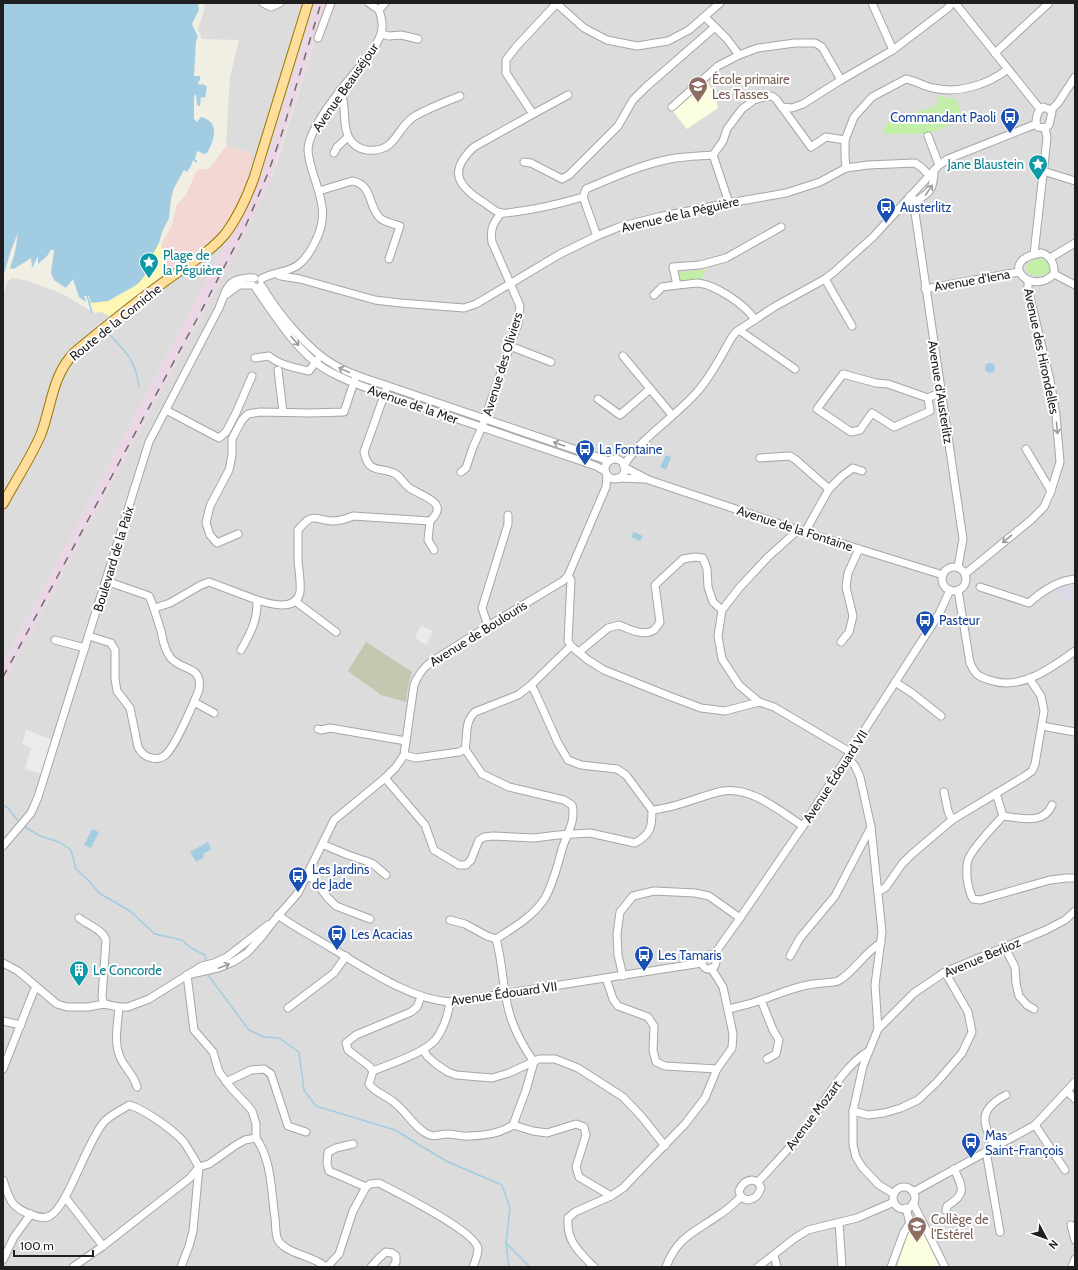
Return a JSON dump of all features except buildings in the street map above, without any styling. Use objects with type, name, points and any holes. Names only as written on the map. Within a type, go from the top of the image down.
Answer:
[{"type":"main road","name":"Route de la Corniche","points":[[3,504],[40,434],[56,381],[60,371],[68,359],[144,296],[208,249],[226,232],[231,225],[247,196],[254,178],[308,3]]},
{"type":"street","points":[[263,3],[271,7],[280,3]]},
{"type":"street","points":[[318,38],[331,3]]},
{"type":"street","points":[[368,3],[379,10],[386,3]]},
{"type":"street","points":[[533,114],[506,73],[506,60],[516,47],[557,3],[584,28],[607,40],[637,46],[668,40],[689,30],[720,3]]},
{"type":"street","points":[[872,3],[893,50]]},
{"type":"street","points":[[782,107],[792,108],[803,104],[893,50],[948,8],[952,3]]},
{"type":"street","points":[[955,3],[1040,109]]},
{"type":"street","points":[[995,53],[1049,3]]},
{"type":"street","name":"Avenue Beauséjour","points":[[277,274],[298,264],[309,251],[319,234],[322,225],[323,207],[308,156],[309,144],[314,131],[340,90],[372,51],[381,34],[382,20],[379,10]]},
{"type":"street","points":[[705,16],[739,55]]},
{"type":"street","points":[[524,162],[531,163],[562,179],[569,175],[618,126],[633,100],[715,27]]},
{"type":"street","points":[[381,34],[389,36],[401,35],[418,39]]},
{"type":"street","points":[[672,107],[718,66],[739,55],[758,48],[795,43],[815,43],[822,47],[841,80]]},
{"type":"street","points":[[846,168],[845,140],[854,117],[872,97],[906,79],[932,88],[949,90],[970,88],[995,79],[1008,69]]},
{"type":"street","points":[[1051,110],[1058,103],[1075,77]]},
{"type":"street","points":[[340,90],[344,108],[344,123],[348,137],[352,143],[365,150],[384,148],[394,141],[413,117],[460,96]]},
{"type":"street","points":[[568,95],[474,147],[466,154],[460,163],[459,174],[462,184],[470,194],[501,213],[547,208],[583,197]]},
{"type":"street","points":[[597,236],[583,197],[586,189],[629,171],[672,159],[713,155],[723,141],[727,129],[742,109],[754,100],[772,96],[776,98],[811,147],[826,137],[845,140]]},
{"type":"street","points":[[1040,109],[1046,107],[1051,110]]},
{"type":"street","points":[[1036,124],[1040,109]]},
{"type":"street","points":[[1045,128],[1049,125],[1052,115],[1051,110]]},
{"type":"street","points":[[1036,124],[1042,128],[1045,128]]},
{"type":"street","points":[[703,384],[731,331],[825,279],[873,237],[910,200],[934,170],[948,159],[1036,124]]},
{"type":"street","points":[[1034,254],[1047,138],[1045,128]]},
{"type":"street","points":[[910,200],[925,196],[933,185],[934,170],[928,136]]},
{"type":"street","points":[[334,153],[337,146],[348,137]]},
{"type":"street","points":[[713,155],[729,202]]},
{"type":"street","name":"Avenue de la Péguière","points":[[277,274],[375,300],[400,304],[464,308],[476,304],[560,254],[619,227],[729,202],[792,192],[820,182],[846,168],[868,165],[915,163],[921,167],[934,170]]},
{"type":"street","points":[[1043,171],[1075,181]]},
{"type":"street","points":[[319,191],[352,181],[361,185],[370,196],[377,214],[381,219],[400,226],[389,259]]},
{"type":"street","name":"Avenue d'Austerlitz","points":[[910,200],[915,217],[963,538],[958,567]]},
{"type":"street","name":"Avenue des Oliviers","points":[[461,472],[466,468],[482,427],[518,322],[520,306],[500,262],[492,242],[490,232],[493,223],[501,213]]},
{"type":"street","points":[[677,284],[673,267],[700,265],[726,258],[781,227]]},
{"type":"street","points":[[1050,258],[1075,242]]},
{"type":"street","points":[[1042,253],[1046,254],[1054,264],[1054,274],[1038,281],[1028,281],[1021,275],[1019,268],[1022,259],[1034,254],[1042,253]]},
{"type":"street","points":[[294,267],[295,274],[300,279]]},
{"type":"street","name":"Avenue d'Iena","points":[[925,289],[1019,272]]},
{"type":"street","points":[[257,283],[277,274]]},
{"type":"street","points":[[1054,274],[1075,285]]},
{"type":"street","name":"Boulevard de la Paix","points":[[3,846],[20,828],[31,813],[38,797],[149,442],[219,308],[227,288],[231,283],[243,279],[257,283]]},
{"type":"street","points":[[825,279],[852,326]]},
{"type":"street","name":"Avenue des Hirondelles","points":[[965,574],[1031,520],[1044,507],[1051,491],[1060,462],[1056,415],[1050,380],[1028,281]]},
{"type":"street","name":"Avenue de la Mer","points":[[257,283],[284,319],[321,356],[335,366],[356,376],[485,418],[609,461]]},
{"type":"street","name":"Avenue de la Mer","points":[[257,283],[294,340],[316,363],[325,369],[353,383],[596,466],[606,473]]},
{"type":"street","points":[[654,295],[662,287],[677,284],[685,286],[697,283],[711,286],[742,305],[754,318]]},
{"type":"street","points":[[754,318],[732,337],[711,376],[684,405],[633,451],[618,460],[609,461],[606,465],[606,487],[568,576],[571,580],[568,641],[571,646],[588,660],[604,670],[701,708],[725,711],[759,702]]},
{"type":"street","points":[[740,330],[795,369]]},
{"type":"street","points":[[510,346],[551,362]]},
{"type":"street","points":[[255,358],[269,356],[272,359],[290,366],[309,371],[321,356]]},
{"type":"street","points":[[623,356],[672,415]]},
{"type":"street","points":[[278,370],[283,412]]},
{"type":"street","points":[[928,398],[930,411],[902,424],[894,427],[872,413],[860,430],[851,432],[817,409],[843,374],[876,383],[888,384],[928,398],[941,392]]},
{"type":"street","points":[[166,410],[219,438],[226,432],[252,376]]},
{"type":"street","points":[[238,534],[217,543],[210,536],[206,523],[210,506],[229,470],[232,455],[232,439],[242,420],[248,414],[260,412],[344,412],[356,376]]},
{"type":"street","points":[[388,386],[364,452],[366,460],[376,469],[392,472],[397,475],[412,490],[434,501],[436,514],[430,521],[428,540],[434,550]]},
{"type":"street","points":[[598,399],[620,415],[650,389]]},
{"type":"street","points":[[1026,449],[1051,491]]},
{"type":"street","points":[[606,487],[623,473],[624,466],[633,451]]},
{"type":"street","points":[[760,458],[790,456],[829,489]]},
{"type":"street","points":[[618,460],[624,466]]},
{"type":"street","name":"Avenue de la Fontaine","points":[[624,466],[647,479],[802,531],[943,575]]},
{"type":"street","points":[[862,471],[853,468],[842,476],[829,489],[802,531],[768,557],[740,587],[722,610],[718,636],[722,659],[739,685],[759,702],[774,707],[849,755],[860,777],[871,827],[881,921],[881,943],[875,985],[878,1029],[863,1066],[853,1111],[853,1145],[856,1157],[862,1167],[879,1185],[894,1194]]},
{"type":"street","points":[[606,473],[616,478]]},
{"type":"street","name":"Avenue de la Fontaine","points":[[616,478],[647,479]]},
{"type":"street","points":[[488,626],[482,608],[508,524],[508,515]]},
{"type":"street","points":[[155,608],[170,603],[209,582],[273,605],[286,605],[295,601],[300,594],[297,549],[298,530],[308,520],[314,517],[331,521],[342,520],[353,516],[430,521]]},
{"type":"street","points":[[841,642],[849,632],[853,616],[846,587],[848,573],[859,549]]},
{"type":"street","points":[[579,652],[608,628],[620,625],[638,632],[645,633],[653,631],[660,622],[655,585],[683,559],[695,557],[703,558],[708,569],[708,587],[713,602],[722,610]]},
{"type":"street","points":[[951,567],[958,567],[965,574],[965,584],[954,590],[944,585],[943,575],[951,567]]},
{"type":"street","name":"Avenue de Boulouris","points":[[119,1007],[128,1007],[149,999],[202,966],[227,956],[243,946],[260,930],[272,923],[298,892],[334,820],[385,778],[396,767],[404,755],[414,685],[423,668],[488,626],[563,581],[568,576]]},
{"type":"street","points":[[980,587],[1029,603],[1063,580],[1075,578]]},
{"type":"street","points":[[89,636],[111,643],[114,646],[117,691],[130,708],[140,752],[145,756],[156,759],[163,757],[168,753],[174,744],[194,702],[199,690],[200,682],[197,674],[191,669],[177,664],[170,658],[166,650],[155,608],[149,596],[106,581]]},
{"type":"street","points":[[954,590],[970,663],[980,678],[998,683],[1014,682],[1029,678],[1044,671],[1075,651]]},
{"type":"street","name":"Avenue Édouard VII","points":[[713,956],[803,826],[954,590]]},
{"type":"street","points":[[241,650],[255,623],[258,611],[257,600]]},
{"type":"street","points":[[295,601],[336,632]]},
{"type":"street","points":[[55,640],[85,648]]},
{"type":"street","points":[[496,939],[532,914],[545,899],[553,881],[574,812],[572,805],[564,800],[509,787],[482,774],[465,749],[467,741],[467,723],[475,712],[518,695],[531,685],[571,646]]},
{"type":"street","points":[[878,892],[886,887],[907,859],[952,820],[1032,771],[1035,764],[1042,726],[1043,703],[1041,696],[1029,678]]},
{"type":"street","points":[[895,682],[940,716]]},
{"type":"street","points":[[385,778],[425,825],[434,850],[459,865],[466,865],[471,860],[479,840],[484,837],[534,838],[590,833],[635,843],[645,837],[652,826],[652,810],[626,775],[618,769],[581,765],[568,760],[558,743],[531,685]]},
{"type":"street","points":[[194,702],[214,714]]},
{"type":"street","points":[[1042,726],[1075,732]]},
{"type":"street","points":[[318,729],[321,730],[330,728],[406,741]]},
{"type":"street","points":[[404,755],[416,758],[459,752],[465,749]]},
{"type":"street","points":[[652,810],[665,809],[724,791],[744,792],[767,802],[803,826]]},
{"type":"street","points":[[944,792],[948,811],[952,820]]},
{"type":"street","points":[[996,793],[1003,816]]},
{"type":"street","points":[[1003,816],[1037,819],[1044,817],[1050,811],[1052,804]]},
{"type":"street","points":[[1003,816],[970,855],[966,866],[970,894],[973,899],[980,900],[1050,880],[1075,878]]},
{"type":"street","points":[[790,956],[800,938],[835,896],[871,827]]},
{"type":"street","points":[[322,844],[373,864],[386,874]]},
{"type":"street","points":[[307,876],[315,880],[327,897],[336,906],[370,919]]},
{"type":"street","points":[[623,976],[618,955],[617,934],[620,912],[634,896],[654,891],[709,896],[740,918]]},
{"type":"street","name":"Avenue Berlioz","points":[[878,1029],[914,993],[945,972],[1004,948],[1065,920],[1075,911]]},
{"type":"street","name":"Avenue Édouard VII","points":[[278,916],[386,979],[421,997],[436,1001],[450,1002],[623,976],[702,962],[706,955],[713,956]]},
{"type":"street","points":[[79,918],[100,931],[106,940],[102,997],[104,1004]]},
{"type":"street","points":[[450,920],[465,924],[487,936],[496,939]]},
{"type":"street","points":[[450,1002],[443,1027],[435,1040],[423,1049],[373,1071],[369,1084],[373,1090],[397,1104],[408,1118],[424,1132],[434,1137],[448,1134],[469,1136],[504,1131],[513,1125],[526,1090],[534,1062],[520,1040],[514,1027],[505,994],[496,939]]},
{"type":"street","points":[[729,1009],[809,984],[835,982],[848,975],[868,952],[881,943]]},
{"type":"street","points":[[1004,948],[1015,967],[1019,996],[1027,1005],[1034,1009]]},
{"type":"street","points":[[288,1008],[334,973],[346,956]]},
{"type":"street","name":"Avenue Édouard VII","points":[[711,968],[716,964],[713,956]]},
{"type":"street","points":[[592,1265],[570,1240],[567,1227],[568,1218],[575,1212],[611,1196],[623,1188],[665,1146],[686,1124],[705,1098],[717,1069],[732,1048],[733,1034],[723,986],[711,968],[705,968],[702,962]]},
{"type":"street","points":[[3,963],[18,971],[56,1004],[67,1007],[88,1007],[104,1004],[119,1007],[117,1042],[119,1055],[135,1079],[137,1087]]},
{"type":"street","points":[[853,1111],[868,1115],[884,1113],[901,1108],[918,1100],[937,1082],[962,1053],[972,1032],[968,1012],[945,972]]},
{"type":"street","points":[[186,975],[194,1030],[213,1052],[219,1072],[226,1082],[252,1111],[256,1124],[256,1138],[268,1164],[278,1239],[288,1250],[307,1256],[320,1262],[326,1267],[339,1254],[353,1211],[366,1187],[370,1184],[379,1183],[433,1212],[463,1231],[474,1240],[478,1248],[473,1267]]},
{"type":"street","points":[[606,978],[612,999],[618,1006],[648,1017],[654,1026],[653,1050],[656,1062],[665,1066],[717,1069]]},
{"type":"street","points":[[3,1069],[36,988]]},
{"type":"street","points":[[373,1071],[369,1066],[348,1050],[346,1043],[356,1035],[411,1012],[417,1007],[421,997]]},
{"type":"street","points":[[761,1000],[773,1030],[779,1040],[776,1054],[767,1059]]},
{"type":"street","points":[[3,1021],[21,1025]]},
{"type":"street","points":[[423,1049],[436,1064],[448,1072],[456,1075],[492,1078],[509,1073],[539,1059],[555,1059],[578,1068],[623,1097],[642,1117],[665,1146]]},
{"type":"street","name":"Avenue Mozart","points":[[741,1197],[747,1200],[754,1199],[761,1188],[758,1182],[808,1125],[836,1084],[859,1056],[869,1051]]},
{"type":"street","points":[[226,1082],[251,1070],[264,1069],[271,1074],[288,1126],[306,1132]]},
{"type":"street","points":[[913,1192],[1035,1125],[1075,1082]]},
{"type":"street","points":[[1067,1091],[1075,1099]]},
{"type":"street","points":[[995,1147],[986,1131],[985,1120],[987,1110],[994,1101],[1006,1095]]},
{"type":"street","points":[[3,1180],[10,1199],[16,1208],[41,1218],[49,1216],[54,1212],[65,1197],[91,1142],[104,1121],[129,1105],[139,1108],[177,1136],[186,1146],[200,1168],[193,1231],[181,1267]]},
{"type":"street","points":[[513,1125],[547,1133],[576,1124],[584,1127],[586,1135],[576,1167],[579,1177],[611,1196]]},
{"type":"street","points":[[1035,1125],[1065,1170]]},
{"type":"street","points":[[73,1267],[103,1246],[190,1178],[200,1168],[209,1164],[240,1142],[256,1138]]},
{"type":"street","points":[[353,1144],[336,1148],[328,1152],[327,1163],[329,1171],[366,1187]]},
{"type":"street","points":[[986,1151],[1000,1232]]},
{"type":"street","points":[[946,1210],[947,1206],[958,1199],[961,1194],[961,1183],[954,1169]]},
{"type":"street","points":[[666,1267],[678,1244],[721,1214],[741,1197],[739,1191],[741,1185],[746,1181],[752,1180],[758,1182]]},
{"type":"street","points":[[913,1203],[906,1208],[899,1207],[894,1202],[894,1194],[897,1189],[902,1187],[908,1188],[913,1192],[913,1203],[945,1267]]},
{"type":"street","points":[[65,1197],[103,1246]]},
{"type":"street","points":[[758,1267],[795,1238],[808,1230],[857,1218],[894,1202]]},
{"type":"street","points":[[906,1208],[910,1224]]},
{"type":"street","points":[[3,1260],[14,1237],[31,1214]]},
{"type":"street","points":[[839,1223],[842,1267]]},
{"type":"street","points":[[910,1224],[923,1224]]},
{"type":"street","points":[[891,1267],[904,1232],[910,1224]]},
{"type":"street","points":[[1071,1225],[1075,1240]]},
{"type":"street","points":[[371,1267],[386,1252],[392,1253],[396,1256],[396,1262],[393,1267]]},
{"type":"street","points":[[774,1255],[778,1267]]},
{"type":"street","points":[[1072,1267],[1075,1259]]},
{"type":"shaded area","points":[[203,3],[315,3],[274,139],[248,203],[3,664],[3,296],[7,282],[12,278],[29,281],[63,294],[94,313],[101,312],[110,316],[167,272],[173,270],[223,230],[236,209],[244,191],[251,153],[226,146],[230,77],[239,40],[202,39],[198,29],[205,7]]},
{"type":"shaded area","points":[[315,3],[326,3],[269,184],[243,239],[3,685],[3,664],[248,203],[274,139]]},
{"type":"shaded area","points":[[326,3],[1075,3],[1075,1267],[939,1267],[922,1228],[897,1267],[3,1267],[3,685],[243,239],[269,184],[277,162]]},
{"type":"shaded area","name":"École primaire Les Tasses","points":[[706,79],[716,98],[718,108],[687,129],[672,110]]},
{"type":"shaded area","points":[[226,146],[251,153],[252,160],[244,191],[236,209],[223,230],[173,270],[169,271],[166,266],[161,245],[172,225],[176,206],[186,195],[197,170],[209,169]]},
{"type":"shaded area","points":[[1075,571],[1075,603],[1069,600],[1062,602],[1052,586]]},
{"type":"shaded area","points":[[421,626],[433,631],[426,645],[415,638]]},
{"type":"shaded area","points":[[366,642],[412,672],[406,702],[381,695],[348,671]]},
{"type":"shaded area","points":[[26,730],[52,740],[41,774],[25,769],[31,748],[22,744]]},
{"type":"shaded area","name":"Collège de l'Estérel","points":[[922,1228],[939,1267],[897,1267],[909,1231]]},
{"type":"green space","points":[[938,96],[956,99],[963,119],[926,135],[884,134],[883,131],[887,123],[936,106]]},
{"type":"green space","points":[[1040,258],[1046,260],[1051,267],[1049,273],[1038,276],[1027,273],[1026,267],[1030,262]]},
{"type":"green space","points":[[703,267],[706,267],[702,279],[689,280],[679,283],[677,272],[703,270]]},
{"type":"sand","name":"Plage de la Péguière","points":[[159,243],[163,253],[166,272],[109,316],[101,311],[95,312],[91,303],[108,301],[139,283],[152,262],[153,254]]},
{"type":"water","points":[[3,3],[198,3],[199,10],[192,24],[198,37],[196,41],[194,76],[200,76],[200,80],[198,82],[199,85],[203,84],[207,87],[205,98],[201,97],[200,106],[197,105],[196,94],[194,96],[194,119],[197,122],[201,117],[207,119],[214,127],[212,143],[207,153],[204,154],[197,151],[195,159],[197,161],[196,163],[193,160],[187,172],[184,170],[174,188],[169,218],[153,254],[151,267],[139,283],[108,301],[91,303],[89,296],[84,296],[86,302],[79,297],[73,279],[66,288],[54,280],[51,273],[54,250],[51,250],[38,264],[38,256],[32,268],[31,258],[14,269],[10,268],[15,252],[18,233],[3,277]]},
{"type":"water","points":[[988,363],[992,363],[994,364],[994,372],[988,373],[985,370],[985,366]]},
{"type":"water","points":[[666,455],[671,457],[666,470],[660,467]]},
{"type":"water","points":[[634,532],[643,536],[640,541],[631,537]]},
{"type":"water","points":[[92,829],[99,832],[91,848],[84,845]]},
{"type":"water","points":[[208,842],[211,849],[203,854],[204,857],[196,862],[190,852]]},
{"type":"waterway","points":[[87,295],[92,313]]},
{"type":"waterway","points":[[109,334],[133,364],[138,378],[139,387]]},
{"type":"waterway","points":[[3,805],[8,808],[19,822]]},
{"type":"waterway","points":[[25,827],[40,836],[59,842],[71,850],[76,869],[99,893],[130,911],[155,934],[182,940],[191,948],[205,955],[206,963]]},
{"type":"waterway","points":[[207,972],[249,1030],[264,1037],[279,1038],[299,1052],[304,1090],[316,1106],[395,1130],[446,1161],[502,1185],[510,1208],[506,1243],[530,1267]]},
{"type":"waterway","points":[[506,1243],[509,1267]]},
{"type":"railway","points":[[3,677],[198,317],[246,225],[268,173],[282,133],[321,3]]},
{"type":"place","name":"École primaire Les Tasses","points":[[698,103]]},
{"type":"place","name":"Commandant Paoli","points":[[1010,134]]},
{"type":"place","name":"Jane Blaustein","points":[[1038,181]]},
{"type":"place","name":"Austerlitz","points":[[886,224]]},
{"type":"place","name":"Plage de la Péguière","points":[[149,279]]},
{"type":"place","name":"La Fontaine","points":[[585,466]]},
{"type":"place","name":"Pasteur","points":[[925,637]]},
{"type":"place","name":"Les Jardins de Jade","points":[[298,893]]},
{"type":"place","name":"Les Acacias","points":[[337,951]]},
{"type":"place","name":"Les Tamaris","points":[[644,972]]},
{"type":"place","name":"Le Concorde","points":[[79,987]]},
{"type":"place","name":"Mas Saint-François","points":[[971,1159]]},
{"type":"place","name":"Collège de l'Estérel","points":[[917,1243]]}]
